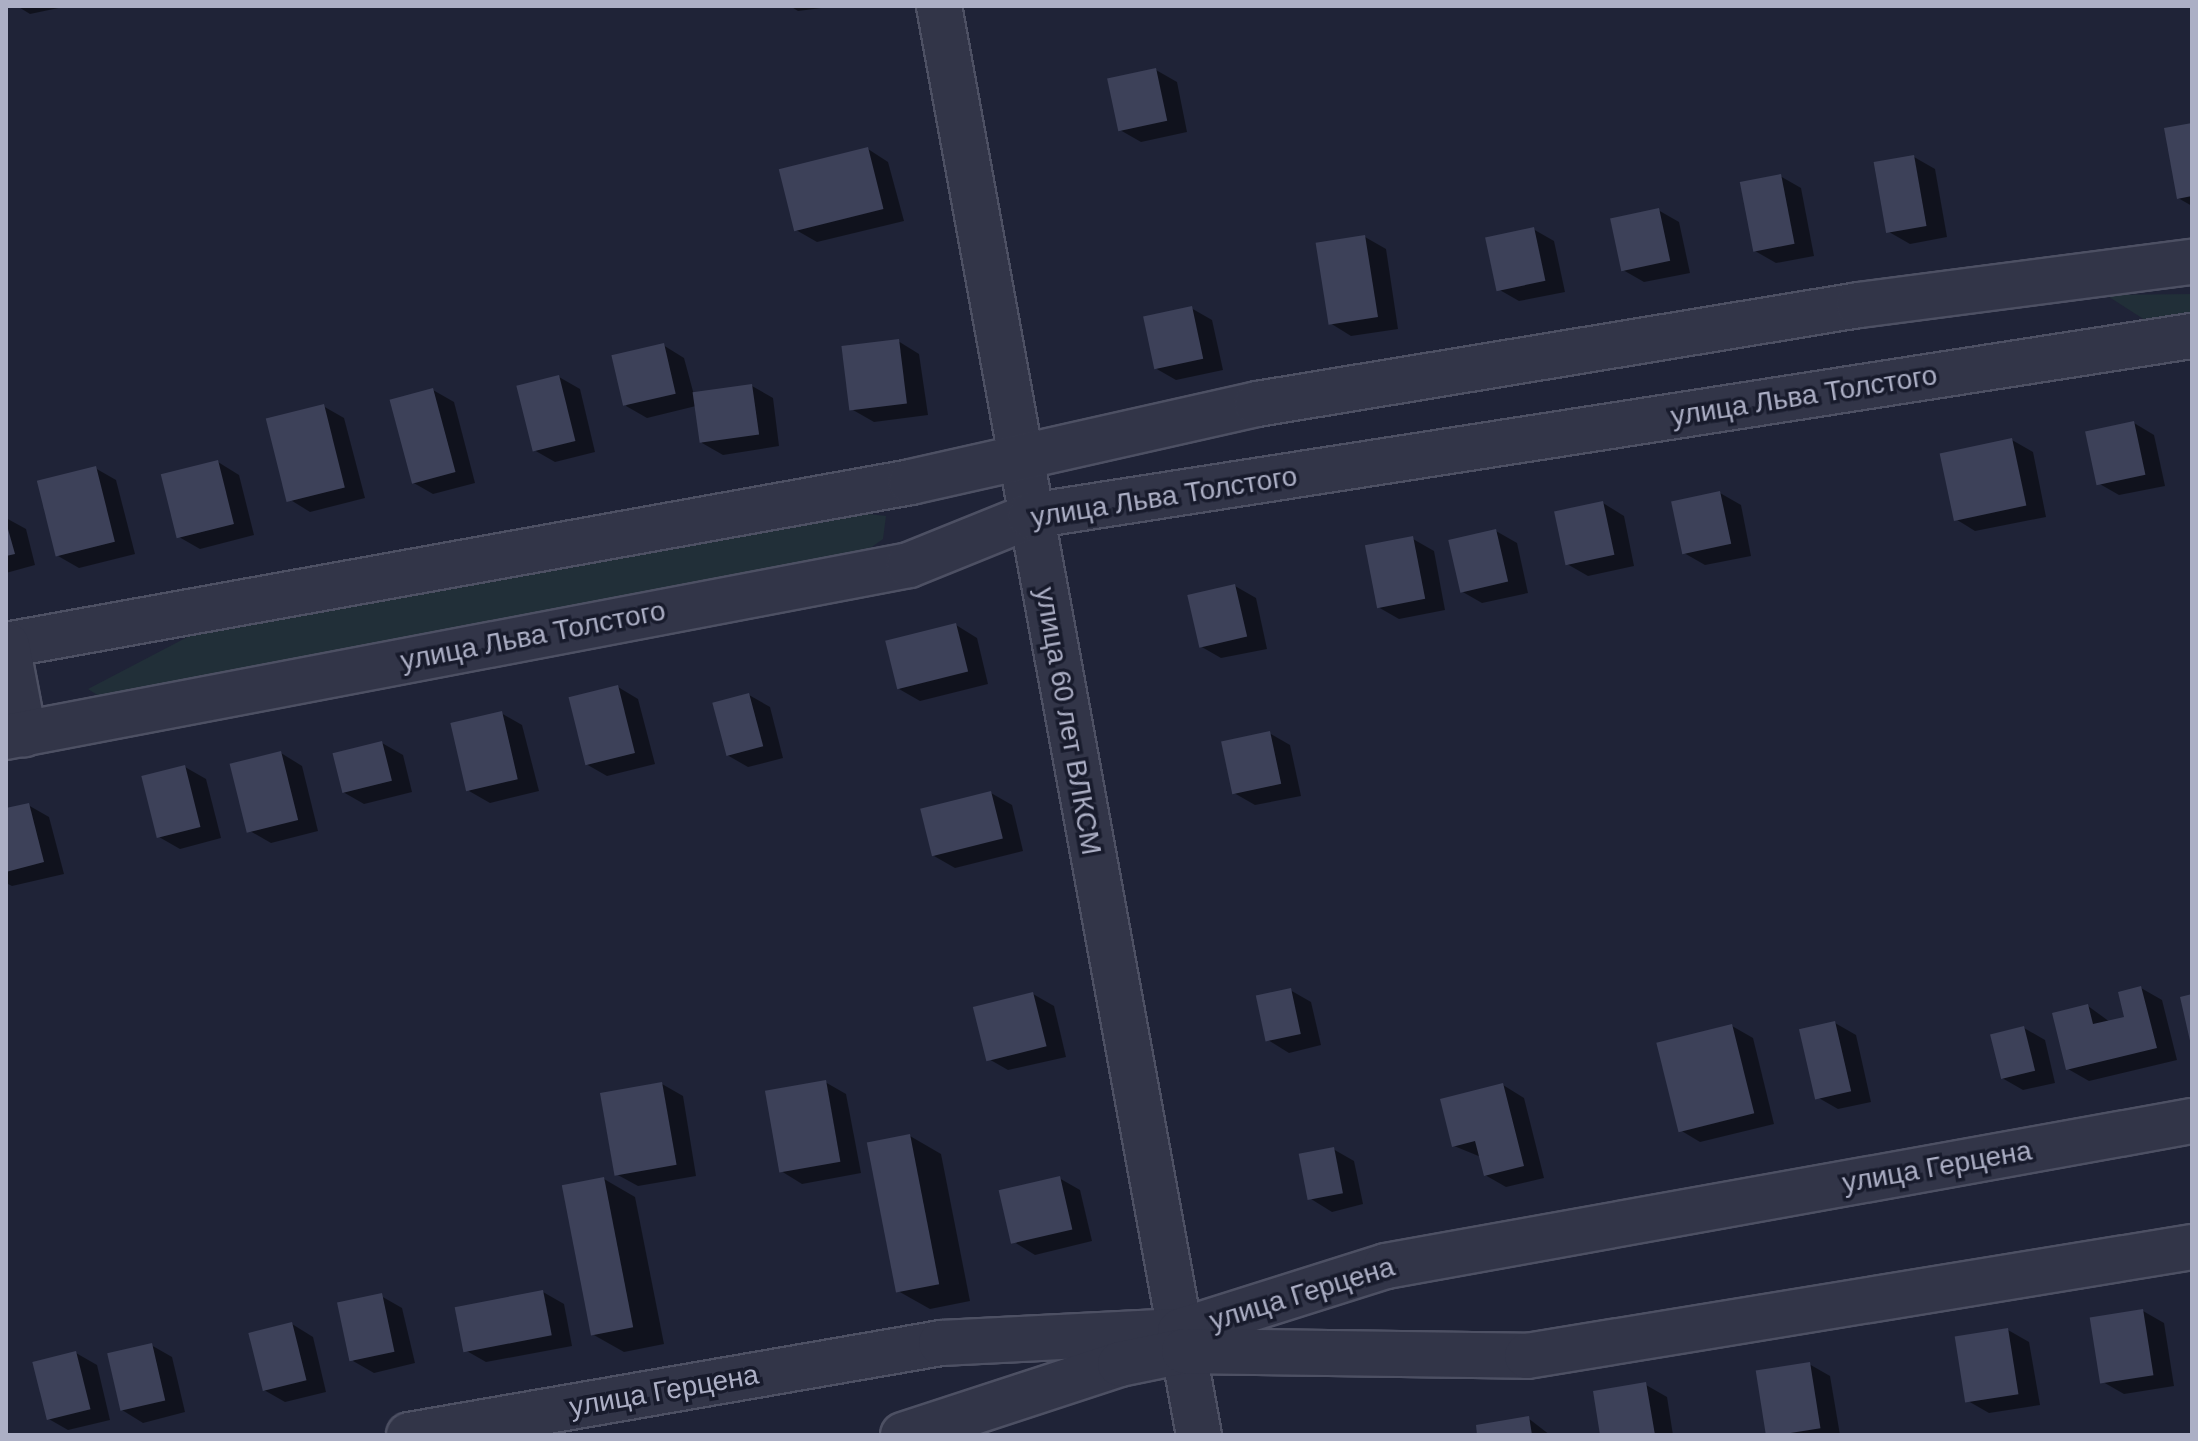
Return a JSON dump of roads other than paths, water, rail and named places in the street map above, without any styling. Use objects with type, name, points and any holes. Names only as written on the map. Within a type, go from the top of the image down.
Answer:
[{"type":"street","name":"улица 60 лет ВЛКСМ","points":[[939,6],[1199,1435]]},
{"type":"street","name":"улица Льва Толстого","points":[[7,645],[911,482],[1020,460],[1257,404],[1859,305],[2192,262]]},
{"type":"street","name":"улица Льва Толстого","points":[[15,736],[909,565],[1030,516],[2192,336]]},
{"type":"street","points":[[7,645],[15,736]]},
{"type":"street","name":"улица Герцена","points":[[903,1435],[1120,1364],[1386,1266],[2192,1121]]},
{"type":"street","name":"улица Герцена","points":[[409,1435],[941,1343],[1182,1341],[1527,1356],[2192,1247]]}]
